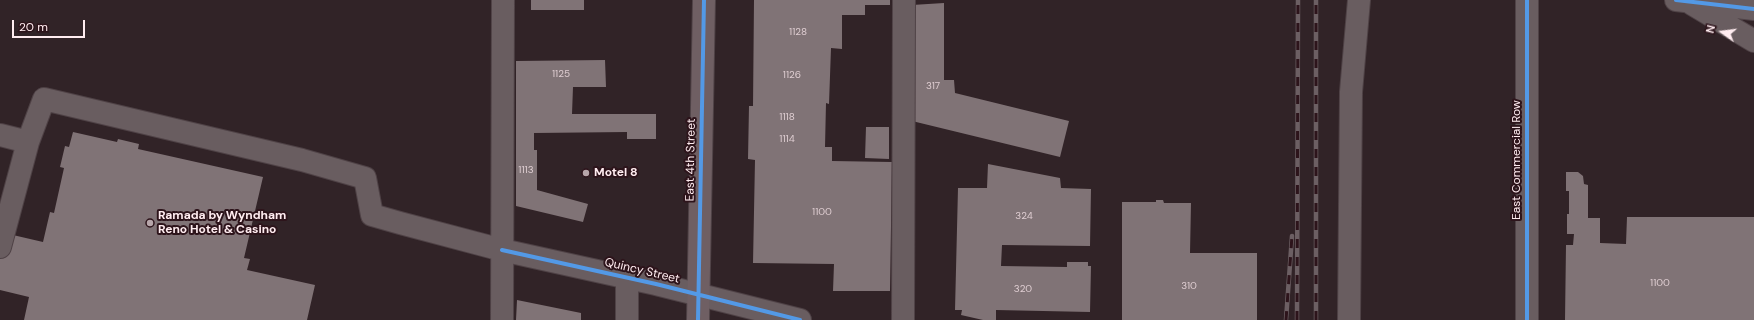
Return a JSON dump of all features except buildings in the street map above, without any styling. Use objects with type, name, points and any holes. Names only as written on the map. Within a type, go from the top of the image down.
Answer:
[{"type":"main road","name":"East 4th Street","points":[[698,320],[704,0]]},
{"type":"street","points":[[502,320],[503,0]]},
{"type":"street","points":[[902,320],[904,0]]},
{"type":"street","points":[[1349,320],[1351,92],[1359,0]]},
{"type":"street","name":"East Commercial Row","points":[[1527,0],[1527,320]]},
{"type":"street","points":[[1683,2],[1722,4],[1754,9]]},
{"type":"street","points":[[1683,2],[1754,40]]},
{"type":"street","name":"Quincy Street","points":[[28,142],[44,99],[294,158],[366,178],[372,214],[502,250],[627,278],[800,320]]},
{"type":"street","points":[[0,135],[28,142],[5,209],[0,247]]},
{"type":"street","points":[[627,278],[627,320]]},
{"type":"railway","points":[[1297,320],[1298,0]]},
{"type":"railway","points":[[1316,0],[1316,320]]},
{"type":"railway","points":[[1286,320],[1292,236]]},
{"type":"cycle path","points":[[698,320],[704,0]]},
{"type":"cycle path","points":[[1527,0],[1527,320]]},
{"type":"cycle path","points":[[1676,0],[1754,9]]},
{"type":"cycle path","points":[[502,250],[656,284],[800,320]]},
{"type":"place","name":"Motel 8","points":[[586,173]]},
{"type":"place","name":"Ramada by Wyndham Reno Hotel & Casino","points":[[150,223]]}]
